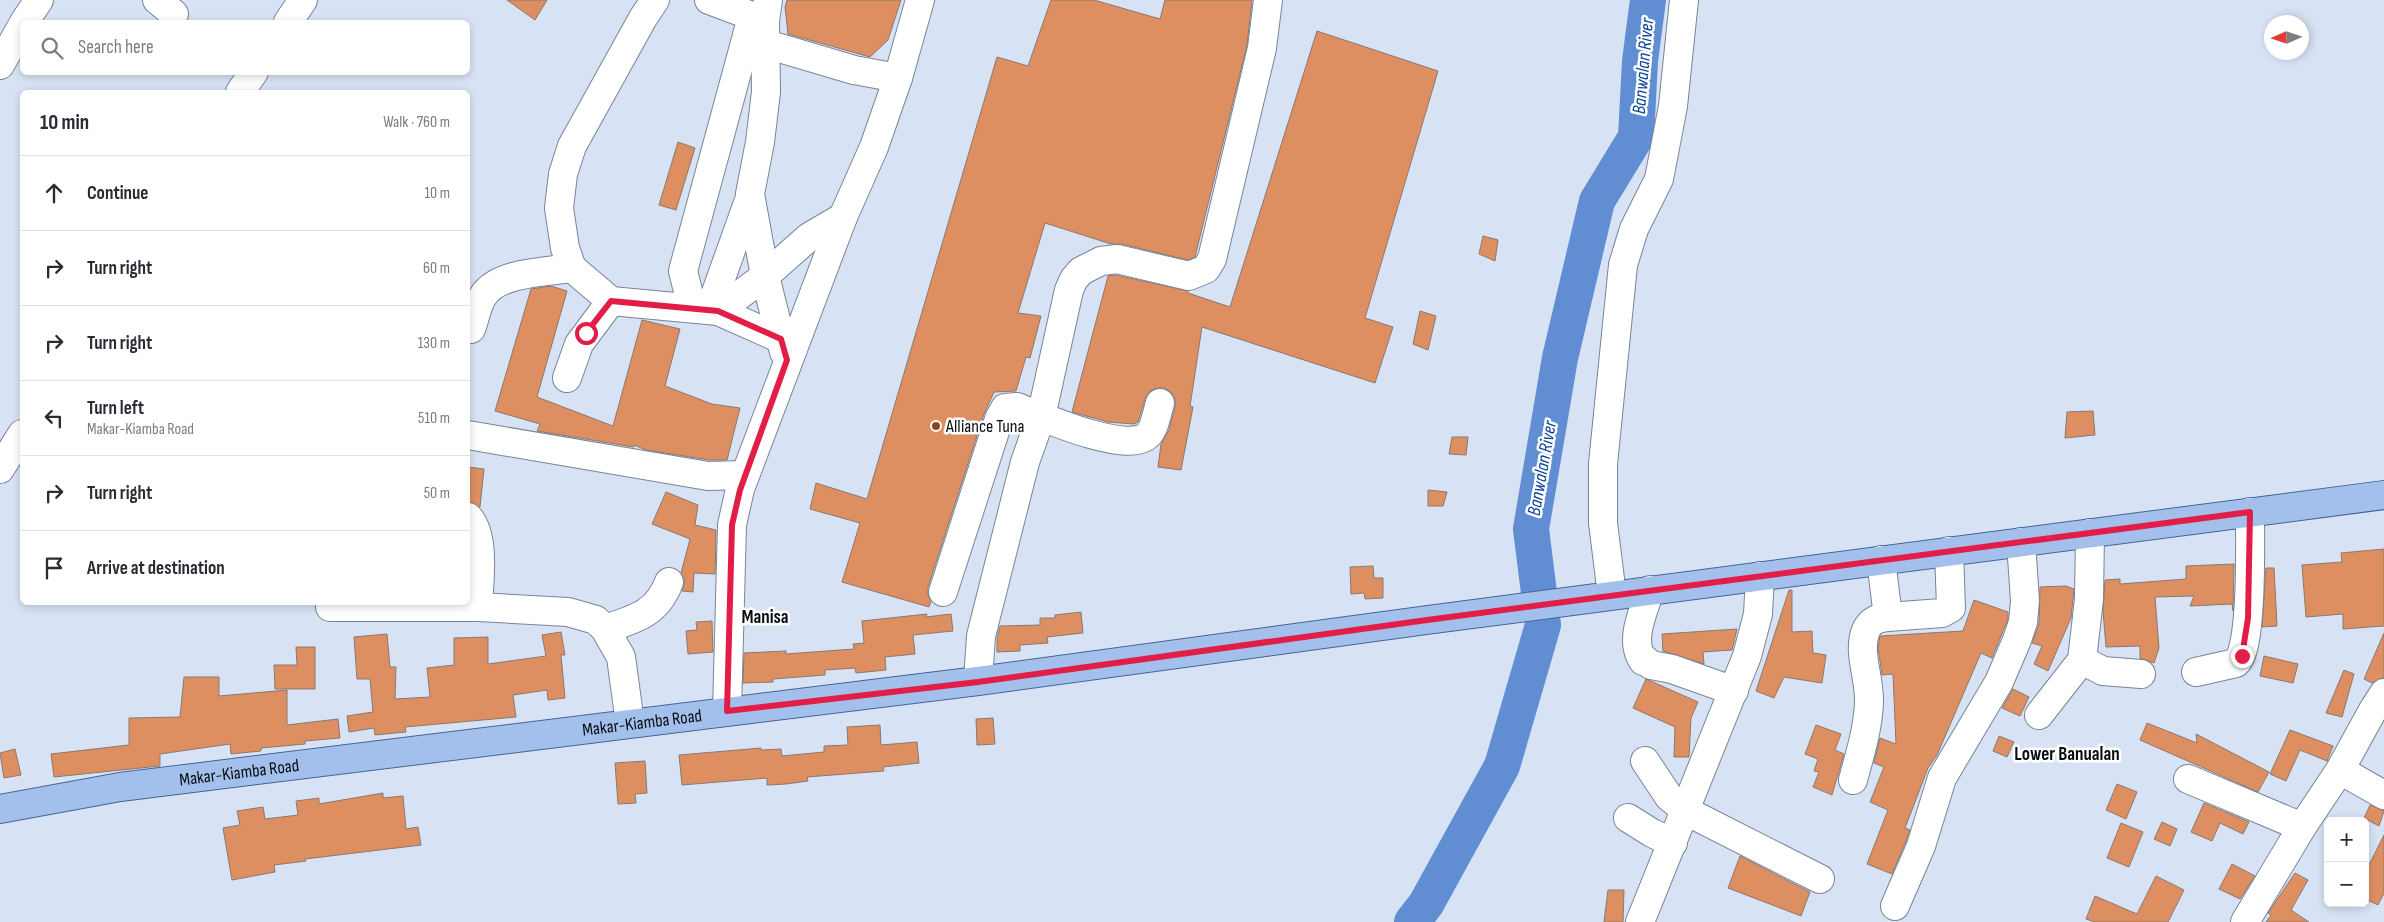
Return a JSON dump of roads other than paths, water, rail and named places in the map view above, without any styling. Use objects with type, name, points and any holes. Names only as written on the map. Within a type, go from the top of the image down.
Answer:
[{"type":"main road","name":"Makar-Kiamba Road","points":[[0,809],[120,787],[727,711],[978,682],[1650,590],[2384,495]]},
{"type":"street","points":[[26,20],[39,0]]},
{"type":"street","points":[[289,20],[304,0]]},
{"type":"street","points":[[655,0],[643,18],[572,146],[563,174],[559,208],[565,248],[572,268],[611,301],[707,309],[784,350]]},
{"type":"street","points":[[709,0],[763,21],[854,70],[898,78]]},
{"type":"street","points":[[727,711],[732,525],[745,474],[784,350],[874,147],[898,78],[920,0]]},
{"type":"street","points":[[978,682],[981,636],[1026,462],[1041,417],[1069,290],[1081,271],[1101,261],[1117,260],[1190,276],[1206,269],[1212,260],[1262,48],[1268,0]]},
{"type":"street","points":[[1605,596],[1602,506],[1603,464],[1616,331],[1628,244],[1659,179],[1664,156],[1673,106],[1684,0]]},
{"type":"street","points":[[707,309],[750,194],[760,142],[766,92],[763,21]]},
{"type":"street","points":[[652,304],[683,271],[763,21]]},
{"type":"street","points":[[0,65],[20,29]]},
{"type":"street","points":[[241,90],[252,75]]},
{"type":"street","points":[[750,194],[765,276],[784,350]]},
{"type":"street","points":[[707,309],[765,276],[809,237],[843,216]]},
{"type":"street","points":[[471,329],[482,296],[495,283],[513,277],[572,268]]},
{"type":"street","points":[[683,271],[707,309]]},
{"type":"street","points":[[567,378],[579,344],[611,301]]},
{"type":"street","points":[[943,592],[1003,410],[1012,406],[1100,437],[1136,442],[1150,433],[1160,403]]},
{"type":"street","points":[[470,435],[708,476],[745,474]]},
{"type":"street","points":[[0,469],[20,437]]},
{"type":"street","points":[[2196,672],[2236,662],[2244,652],[2248,618],[2250,512]]},
{"type":"street","points":[[470,520],[474,525],[478,540],[478,607]]},
{"type":"street","points":[[2039,715],[2082,660],[2089,599],[2090,533]]},
{"type":"street","points":[[1895,906],[1921,846],[1942,778],[1999,682],[2017,640],[2023,622],[2025,601],[2021,542]]},
{"type":"street","points":[[1853,780],[1867,728],[1869,700],[1863,640],[1870,623],[1877,618],[1942,613],[1951,608],[1949,551]]},
{"type":"street","points":[[1881,560],[1888,617]]},
{"type":"street","points":[[1640,922],[1734,690],[1754,632],[1758,614],[1760,576]]},
{"type":"street","points":[[605,629],[648,612],[664,596],[669,582]]},
{"type":"street","points":[[1650,590],[1638,630],[1636,647],[1643,661],[1644,659],[1651,665],[1672,669],[1734,690]]},
{"type":"street","points":[[330,607],[478,607],[568,612],[596,620],[605,629],[621,657],[630,723]]},
{"type":"street","points":[[2082,660],[2103,671],[2141,674]]},
{"type":"street","points":[[2245,922],[2302,827],[2340,770],[2372,710],[2384,693]]},
{"type":"street","points":[[1645,762],[1664,791],[1686,811],[1820,879]]},
{"type":"street","points":[[2340,770],[2384,795]]},
{"type":"street","points":[[2188,779],[2302,827]]},
{"type":"street","points":[[1628,818],[1673,843]]},
{"type":"waterway","name":"Banwalan River","points":[[1412,922],[1426,904],[1502,766],[1543,625],[1531,529],[1560,358],[1597,201],[1636,137],[1640,61],[1648,0]]},
{"type":"place","name":"Alliance Tuna","points":[[936,426]]},
{"type":"district","name":"Manisa","points":[[765,616]]},
{"type":"district","name":"Lower Banualan","points":[[2067,753]]}]
